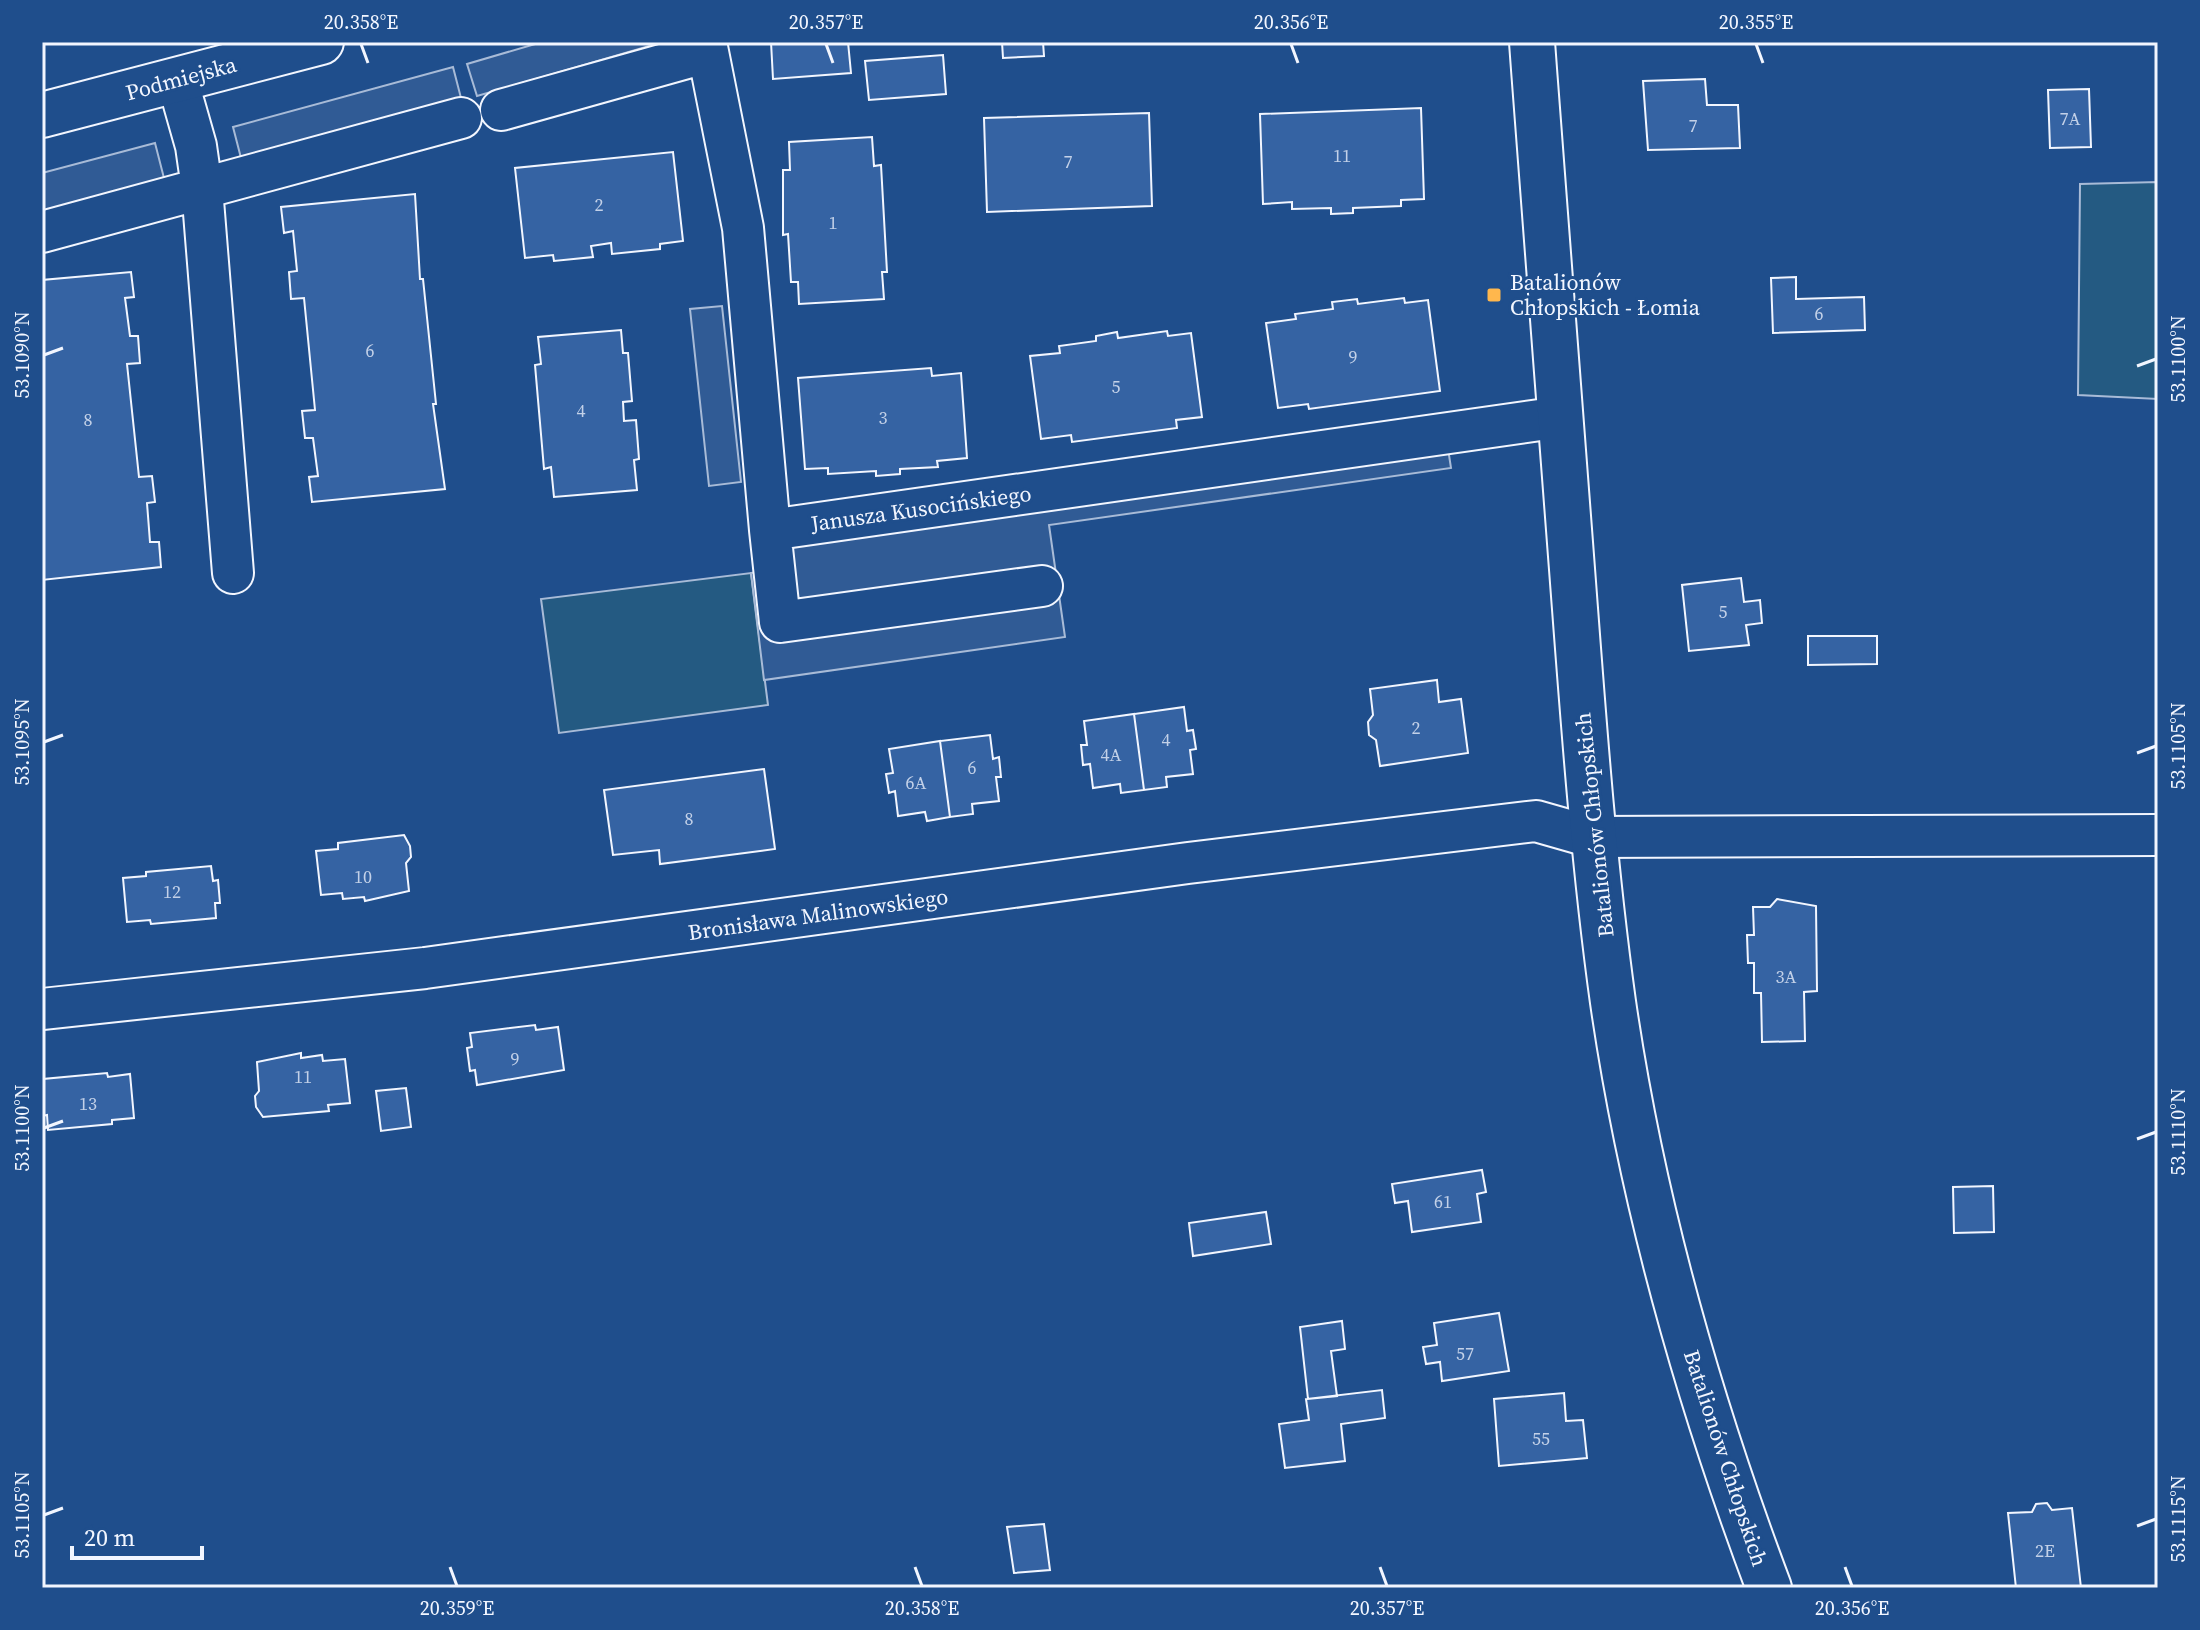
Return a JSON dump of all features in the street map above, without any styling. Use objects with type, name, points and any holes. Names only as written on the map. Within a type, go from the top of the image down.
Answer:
[{"type":"street","name":"Podmiejska","points":[[42,115],[321,42]]},
{"type":"street","name":"Batalionów Chłopskich","points":[[1532,42],[1592,837],[1614,1004],[1660,1235],[1722,1460],[1769,1588]]},
{"type":"street","points":[[501,110],[707,47],[743,228],[780,622],[1042,586]]},
{"type":"street","points":[[177,79],[196,146],[202,188],[233,573]]},
{"type":"street","points":[[42,232],[461,118]]},
{"type":"street","name":"Janusza Kusocińskiego","points":[[770,530],[1561,417]]},
{"type":"street","name":"Bronisława Malinowskiego","points":[[42,1009],[425,968],[1188,863],[1536,821],[1592,837],[2158,835]]},
{"type":"shaded area","points":[[542,42],[663,42],[477,96],[467,64]]},
{"type":"shaded area","points":[[453,67],[461,98],[241,158],[233,127]]},
{"type":"shaded area","points":[[155,143],[165,182],[42,215],[42,173]]},
{"type":"shaded area","points":[[2158,182],[2158,399],[2078,395],[2080,184]]},
{"type":"shaded area","points":[[722,306],[741,482],[709,486],[690,309]]},
{"type":"shaded area","points":[[1447,442],[1451,468],[1049,525],[1065,637],[764,680],[751,573],[784,567],[779,537]]},
{"type":"shaded area","points":[[751,573],[768,705],[559,733],[541,599]]},
{"type":"building","points":[[771,42],[848,42],[851,73],[773,79]]},
{"type":"building","points":[[1002,42],[1043,42],[1044,56],[1003,58]]},
{"type":"building","points":[[943,55],[946,94],[869,100],[865,61]]},
{"type":"building","points":[[1705,79],[1707,105],[1738,105],[1740,148],[1648,150],[1643,81]]},
{"type":"building","points":[[2089,89],[2091,147],[2050,148],[2048,90]]},
{"type":"building","points":[[1421,108],[1424,199],[1401,200],[1401,206],[1353,208],[1353,213],[1331,214],[1331,208],[1292,209],[1292,202],[1263,204],[1260,114]]},
{"type":"building","points":[[1149,113],[1152,206],[987,212],[984,118]]},
{"type":"building","points":[[872,137],[874,166],[881,165],[887,272],[882,272],[884,299],[799,304],[798,282],[791,282],[788,234],[783,235],[783,170],[790,170],[789,142]]},
{"type":"building","points":[[673,152],[683,241],[660,244],[660,249],[612,254],[611,243],[591,246],[593,257],[554,261],[553,255],[525,258],[515,168]]},
{"type":"building","points":[[415,194],[420,279],[423,279],[436,404],[433,404],[445,489],[312,502],[309,477],[318,476],[313,438],[305,438],[302,411],[315,410],[304,298],[291,299],[289,272],[297,271],[293,231],[284,233],[281,207]]},
{"type":"building","points":[[131,272],[134,297],[125,298],[130,336],[138,336],[140,363],[127,364],[139,477],[152,476],[155,502],[147,503],[150,542],[159,542],[161,567],[42,580],[42,280]]},
{"type":"building","points":[[1796,277],[1796,299],[1864,297],[1865,330],[1773,333],[1771,278]]},
{"type":"building","points":[[1404,298],[1405,303],[1428,300],[1440,391],[1309,409],[1308,404],[1278,408],[1266,323],[1296,319],[1295,314],[1333,309],[1332,302],[1357,299],[1358,304]]},
{"type":"building","points":[[621,330],[623,353],[628,353],[632,401],[623,402],[624,421],[636,420],[639,459],[634,460],[637,490],[554,497],[551,467],[544,469],[535,365],[541,364],[538,337]]},
{"type":"building","points":[[1167,331],[1168,336],[1191,333],[1202,417],[1176,420],[1177,428],[1072,442],[1071,435],[1041,439],[1030,356],[1060,353],[1059,346],[1096,341],[1096,336],[1117,332],[1118,338]]},
{"type":"building","points":[[931,368],[932,376],[961,373],[967,458],[937,461],[938,467],[900,469],[900,474],[876,476],[876,471],[828,474],[828,468],[805,469],[798,378]]},
{"type":"building","points":[[1741,578],[1744,602],[1760,600],[1762,623],[1746,625],[1749,645],[1689,651],[1682,585]]},
{"type":"building","points":[[1808,636],[1877,636],[1877,664],[1808,665]]},
{"type":"building","points":[[1437,680],[1439,702],[1461,699],[1468,753],[1380,766],[1376,740],[1369,735],[1368,722],[1373,715],[1370,689]]},
{"type":"building","points":[[1184,707],[1187,731],[1193,730],[1196,749],[1190,750],[1193,774],[1166,777],[1167,787],[1144,790],[1134,714]]},
{"type":"building","points":[[1134,714],[1144,790],[1121,793],[1120,784],[1093,788],[1090,764],[1083,765],[1081,745],[1087,745],[1084,721]]},
{"type":"building","points":[[990,735],[993,759],[999,757],[1001,777],[996,777],[999,801],[972,804],[973,814],[950,817],[940,741]]},
{"type":"building","points":[[940,741],[950,817],[927,821],[925,812],[898,816],[895,791],[889,793],[886,774],[893,773],[889,749]]},
{"type":"building","points":[[764,769],[775,849],[660,864],[659,850],[613,855],[604,790]]},
{"type":"building","points":[[404,835],[411,857],[406,863],[409,891],[365,901],[364,897],[343,899],[342,893],[321,895],[316,851],[338,849],[338,843]]},
{"type":"building","points":[[211,866],[213,881],[218,880],[220,903],[215,903],[216,918],[151,924],[150,920],[127,922],[123,878],[146,876],[146,872]]},
{"type":"building","points":[[1777,899],[1816,906],[1817,991],[1804,992],[1805,1041],[1762,1042],[1761,993],[1754,993],[1754,963],[1748,963],[1747,935],[1754,935],[1753,907],[1770,907]]},
{"type":"building","points":[[535,1025],[536,1030],[558,1027],[564,1070],[477,1085],[475,1070],[470,1071],[467,1048],[472,1047],[470,1033]]},
{"type":"building","points":[[301,1053],[301,1058],[322,1055],[323,1061],[345,1059],[350,1103],[328,1105],[329,1111],[263,1117],[256,1107],[255,1096],[259,1091],[257,1062]]},
{"type":"building","points":[[107,1073],[108,1077],[130,1074],[134,1118],[112,1120],[112,1124],[48,1130],[47,1115],[42,1116],[43,1079]]},
{"type":"building","points":[[406,1088],[411,1127],[381,1131],[376,1091]]},
{"type":"building","points":[[1482,1170],[1486,1192],[1477,1194],[1481,1222],[1412,1232],[1408,1201],[1395,1203],[1392,1184]]},
{"type":"building","points":[[1993,1186],[1994,1232],[1954,1233],[1953,1187]]},
{"type":"building","points":[[1266,1212],[1271,1244],[1193,1256],[1189,1223]]},
{"type":"building","points":[[1499,1313],[1509,1371],[1442,1381],[1440,1362],[1426,1364],[1423,1347],[1437,1345],[1434,1323]]},
{"type":"building","points":[[1342,1321],[1345,1349],[1331,1351],[1337,1396],[1308,1399],[1300,1327]]},
{"type":"building","points":[[1382,1390],[1385,1418],[1341,1424],[1345,1461],[1285,1468],[1279,1424],[1309,1420],[1306,1399]]},
{"type":"building","points":[[1564,1393],[1566,1421],[1583,1420],[1587,1458],[1499,1466],[1494,1399]]},
{"type":"building","points":[[2047,1503],[2052,1510],[2072,1508],[2081,1588],[2016,1588],[2008,1513],[2032,1512],[2036,1504]]},
{"type":"building","points":[[1044,1524],[1050,1570],[1014,1573],[1007,1527]]},
{"type":"place","name":"Batalionów Chłopskich - Łomia","points":[[1494,295]]}]
